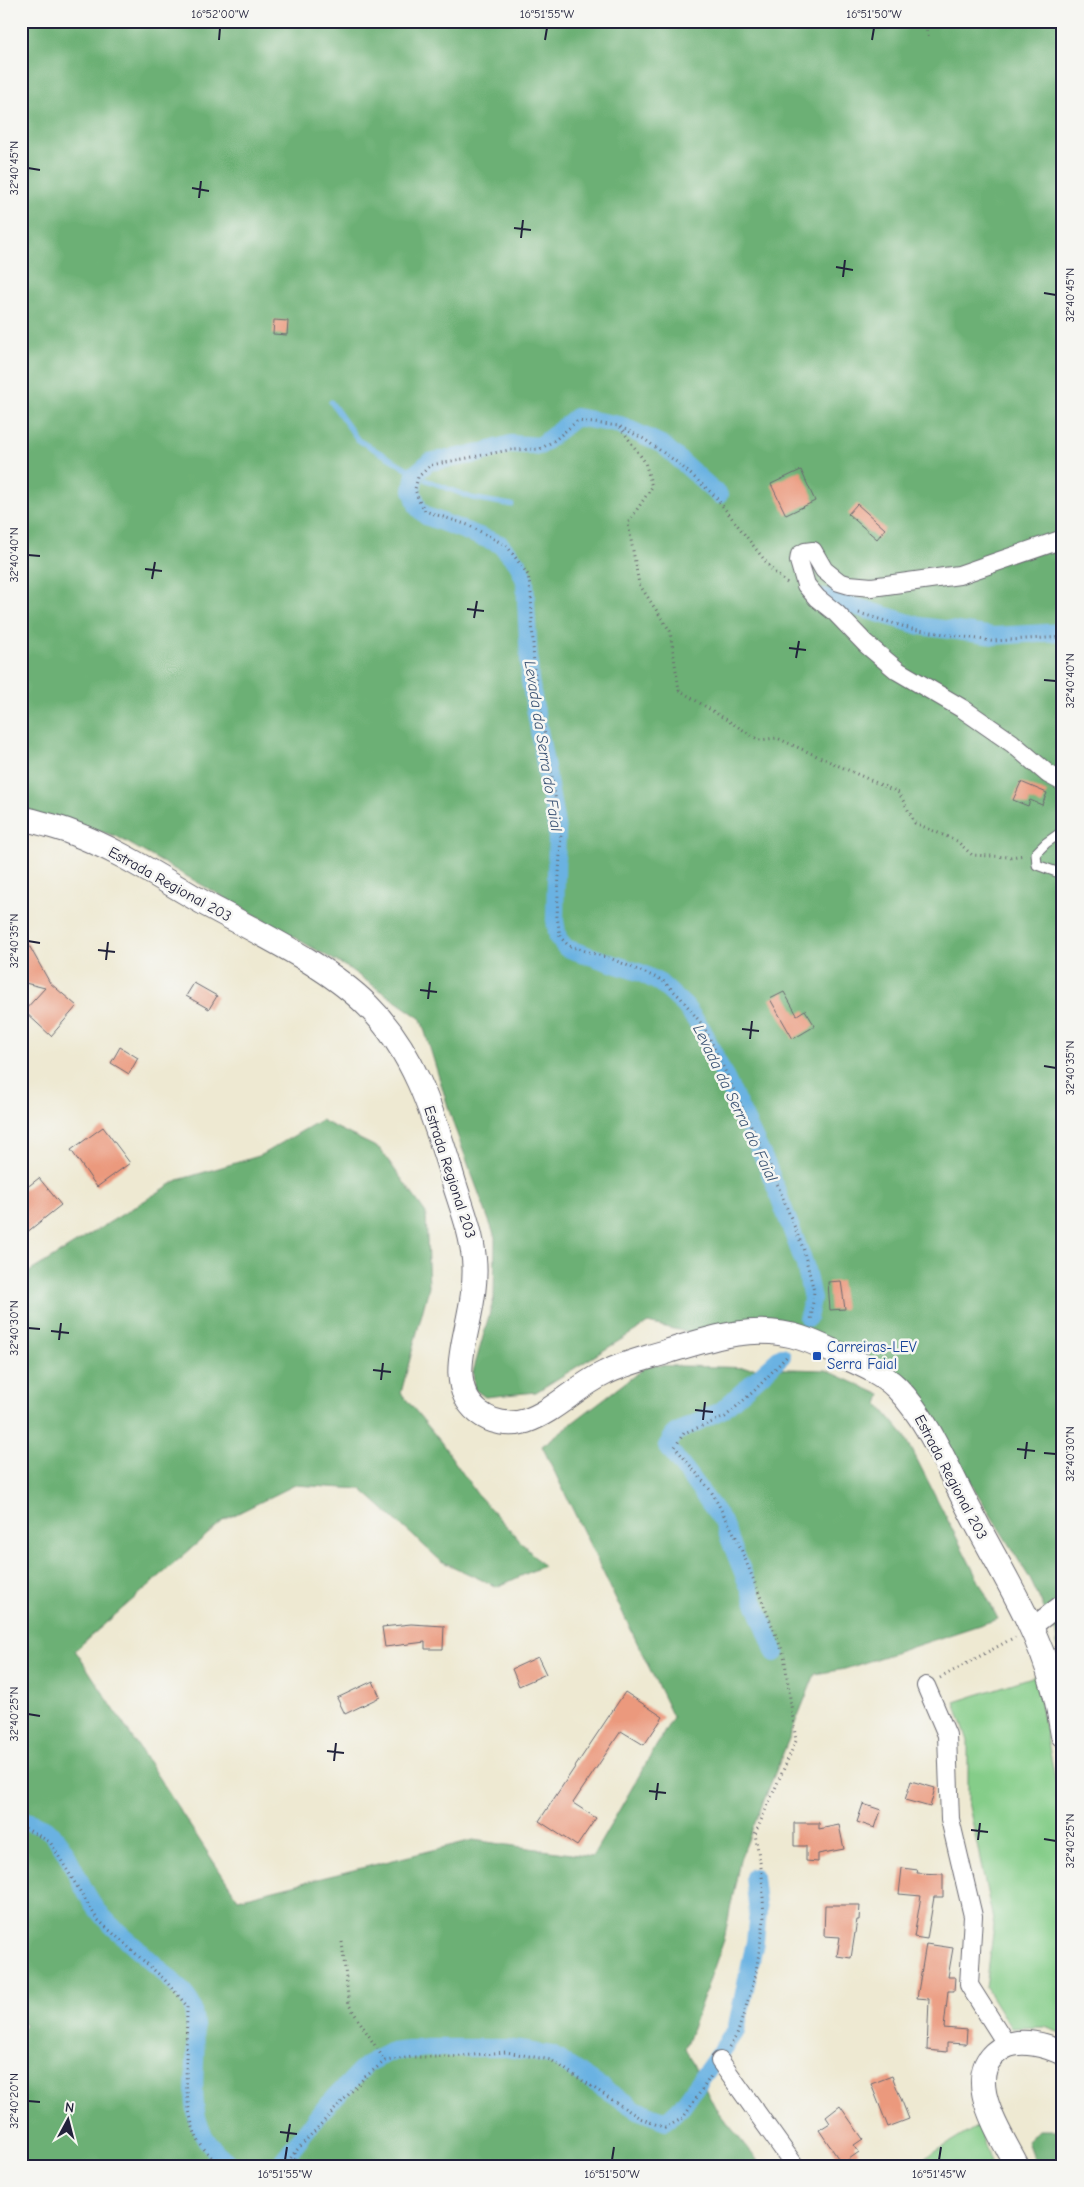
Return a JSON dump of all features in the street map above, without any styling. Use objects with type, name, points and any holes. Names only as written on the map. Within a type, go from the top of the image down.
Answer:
[{"type":"main road","name":"Estrada Regional 203","points":[[21,818],[70,832],[109,849],[301,958],[338,980],[369,1007],[387,1029],[419,1080],[436,1122],[468,1223],[474,1258],[474,1289],[459,1369],[463,1389],[468,1401],[489,1419],[510,1424],[522,1422],[557,1404],[604,1373],[713,1338],[746,1332],[774,1333],[801,1338],[874,1370],[887,1378],[906,1398],[928,1431],[1053,1672],[1063,1736]]},
{"type":"main road","points":[[1017,2166],[990,2116],[984,2095],[983,2076],[985,2065],[990,2056],[1007,2045],[1018,2042],[1049,2046],[1063,2053]]},
{"type":"street","points":[[1063,539],[960,574],[872,587],[839,582],[824,570],[813,551],[804,552],[800,556],[799,561],[806,585],[816,598],[836,613],[866,644],[898,671],[963,709],[1012,743],[1048,774],[1063,782]]},
{"type":"street","points":[[1031,1628],[1063,1603]]},
{"type":"street","points":[[926,1686],[947,1736],[950,1819],[973,1916],[969,1985],[1007,2045]]},
{"type":"street","points":[[720,2061],[795,2166]]},
{"type":"lane","points":[[1062,874],[1037,865],[1036,853],[1063,831]]},
{"type":"path","points":[[923,21],[929,38]]},
{"type":"path","points":[[285,2166],[294,2152],[346,2096],[385,2060],[506,2052],[551,2060],[640,2118],[665,2128],[683,2118],[737,2035],[755,1978],[764,1920],[762,1873],[755,1834],[796,1741],[784,1655],[737,1538],[711,1490],[675,1447],[684,1434],[725,1416],[786,1358],[801,1338],[812,1318],[814,1291],[803,1248],[768,1161],[704,1027],[681,998],[662,980],[612,958],[569,946],[560,936],[558,916],[561,832],[534,669],[531,593],[528,575],[507,546],[468,525],[425,511],[419,501],[416,489],[418,477],[431,465],[509,450],[540,449],[555,440],[577,421],[620,426],[644,439],[678,464],[714,495],[773,570],[789,584]]},
{"type":"path","points":[[620,426],[645,462],[652,487],[628,524],[639,584],[670,631],[679,690],[758,740],[778,738],[899,793],[915,823],[957,840],[972,855],[1010,857],[1036,853]]},
{"type":"path","points":[[850,610],[912,628],[991,641],[1063,637]]},
{"type":"path","points":[[21,1133],[23,1137],[21,1161]]},
{"type":"path","points":[[926,1686],[1031,1628]]},
{"type":"path","points":[[21,1826],[50,1842],[98,1919],[164,1979],[187,2006],[188,2087],[191,2118],[199,2142],[219,2166]]},
{"type":"path","points":[[342,1942],[349,2005],[385,2060]]},
{"type":"path","points":[[294,2152],[296,2166]]},
{"type":"green space","points":[[21,21],[1063,21],[1063,1666],[1059,1668],[1056,1633],[1029,1577],[907,1380],[799,1335],[713,1338],[648,1323],[536,1392],[485,1397],[474,1389],[473,1372],[494,1298],[495,1237],[454,1126],[421,1019],[348,968],[116,836],[21,810]]},
{"type":"green space","points":[[321,1120],[380,1149],[426,1213],[429,1287],[401,1393],[441,1442],[477,1494],[543,1566],[497,1587],[441,1561],[361,1489],[295,1485],[224,1520],[75,1650],[238,1899],[473,1840],[592,1857],[673,1717],[542,1446],[648,1365],[826,1370],[881,1395],[878,1404],[905,1436],[998,1619],[845,1669],[815,1674],[740,1860],[724,1940],[685,2048],[715,2108],[762,2166],[21,2166],[21,2029],[26,2024],[21,2022],[21,1277],[178,1180],[259,1156]]},
{"type":"green space","points":[[1035,1676],[1063,1819],[1063,2034],[1045,2027],[1011,2028],[986,1988],[994,1925],[968,1802],[968,1741],[955,1702]]},
{"type":"green space","points":[[978,2126],[992,2166],[912,2166]]},
{"type":"green space","points":[[1039,2130],[1063,2130],[1063,2166],[1036,2166],[1027,2141]]},
{"type":"building","points":[[274,320],[288,321],[287,335],[273,334]]},
{"type":"building","points":[[801,470],[815,501],[786,515],[771,484]]},
{"type":"building","points":[[857,504],[885,529],[877,539],[848,514]]},
{"type":"building","points":[[1021,782],[1047,793],[1042,805],[1030,800],[1028,806],[1013,800]]},
{"type":"building","points":[[21,931],[50,983],[77,1006],[51,1036],[24,1011],[45,988],[21,982]]},
{"type":"building","points":[[194,983],[217,996],[209,1009],[186,996]]},
{"type":"building","points":[[784,992],[797,1015],[805,1010],[815,1026],[793,1039],[770,999]]},
{"type":"building","points":[[120,1047],[138,1058],[129,1074],[111,1063]]},
{"type":"building","points":[[103,1127],[130,1163],[97,1187],[71,1150]]},
{"type":"building","points":[[39,1178],[61,1205],[21,1237],[21,1192]]},
{"type":"building","points":[[841,1281],[845,1309],[830,1310],[828,1282]]},
{"type":"building","points":[[411,1624],[444,1626],[443,1649],[425,1649],[425,1642],[385,1647],[382,1627]]},
{"type":"building","points":[[538,1657],[546,1674],[519,1686],[512,1669]]},
{"type":"building","points":[[373,1681],[380,1697],[345,1714],[337,1698]]},
{"type":"building","points":[[625,1692],[663,1717],[644,1745],[621,1731],[573,1803],[596,1818],[577,1846],[539,1821]]},
{"type":"building","points":[[911,1781],[935,1788],[930,1807],[905,1800]]},
{"type":"building","points":[[863,1804],[881,1810],[875,1828],[857,1822]]},
{"type":"building","points":[[794,1823],[819,1823],[819,1829],[839,1825],[844,1849],[818,1854],[818,1862],[806,1861],[806,1846],[794,1846]]},
{"type":"building","points":[[902,1868],[918,1870],[917,1873],[943,1874],[943,1897],[934,1897],[927,1939],[914,1937],[921,1896],[899,1894]]},
{"type":"building","points":[[825,1905],[860,1905],[859,1920],[857,1920],[851,1958],[837,1956],[840,1937],[824,1936]]},
{"type":"building","points":[[926,1944],[953,1948],[948,1977],[955,1977],[954,1991],[948,1991],[944,2028],[967,2030],[966,2044],[947,2043],[947,2052],[927,2050],[929,1999],[917,1998]]},
{"type":"building","points":[[892,2076],[909,2119],[888,2127],[871,2084]]},
{"type":"building","points":[[840,2106],[863,2139],[854,2145],[859,2152],[842,2164],[819,2130],[830,2123],[826,2117]]},
{"type":"waterway","points":[[331,402],[358,440],[408,469]]},
{"type":"waterway","name":"Levada da Serra do Faial","points":[[719,495],[663,445],[620,425],[576,417],[540,446],[511,444],[477,454],[429,462],[415,474],[412,490],[418,508],[426,516],[500,544],[518,564],[525,581],[530,680],[557,830],[555,920],[558,938],[566,948],[641,973],[660,983],[685,1006],[702,1029],[767,1165],[805,1265],[812,1299],[808,1318]]},
{"type":"waterway","points":[[426,480],[472,498],[512,505]]},
{"type":"waterway","name":"Levada da Serra do Faial","points":[[824,597],[920,626],[994,636],[1063,632]]},
{"type":"waterway","name":"Levada da Serra do Faial","points":[[775,1653],[722,1520],[667,1446],[675,1433],[722,1410],[782,1356]]},
{"type":"waterway","name":"Levada da Serra do Faial","points":[[21,1819],[46,1829],[53,1835],[64,1850],[92,1903],[100,1913],[188,1998],[192,2006],[195,2028],[194,2093],[196,2114],[202,2133],[214,2150],[234,2166]]},
{"type":"waterway","name":"Levada da Serra do Faial","points":[[278,2166],[321,2112],[367,2064],[390,2052],[428,2048],[506,2048],[552,2055],[637,2110],[666,2121],[682,2106],[736,2030],[755,1942],[758,1912],[754,1877]]},
{"type":"place","name":"Carreiras-LEV Serra Faial","points":[[817,1356]]}]
